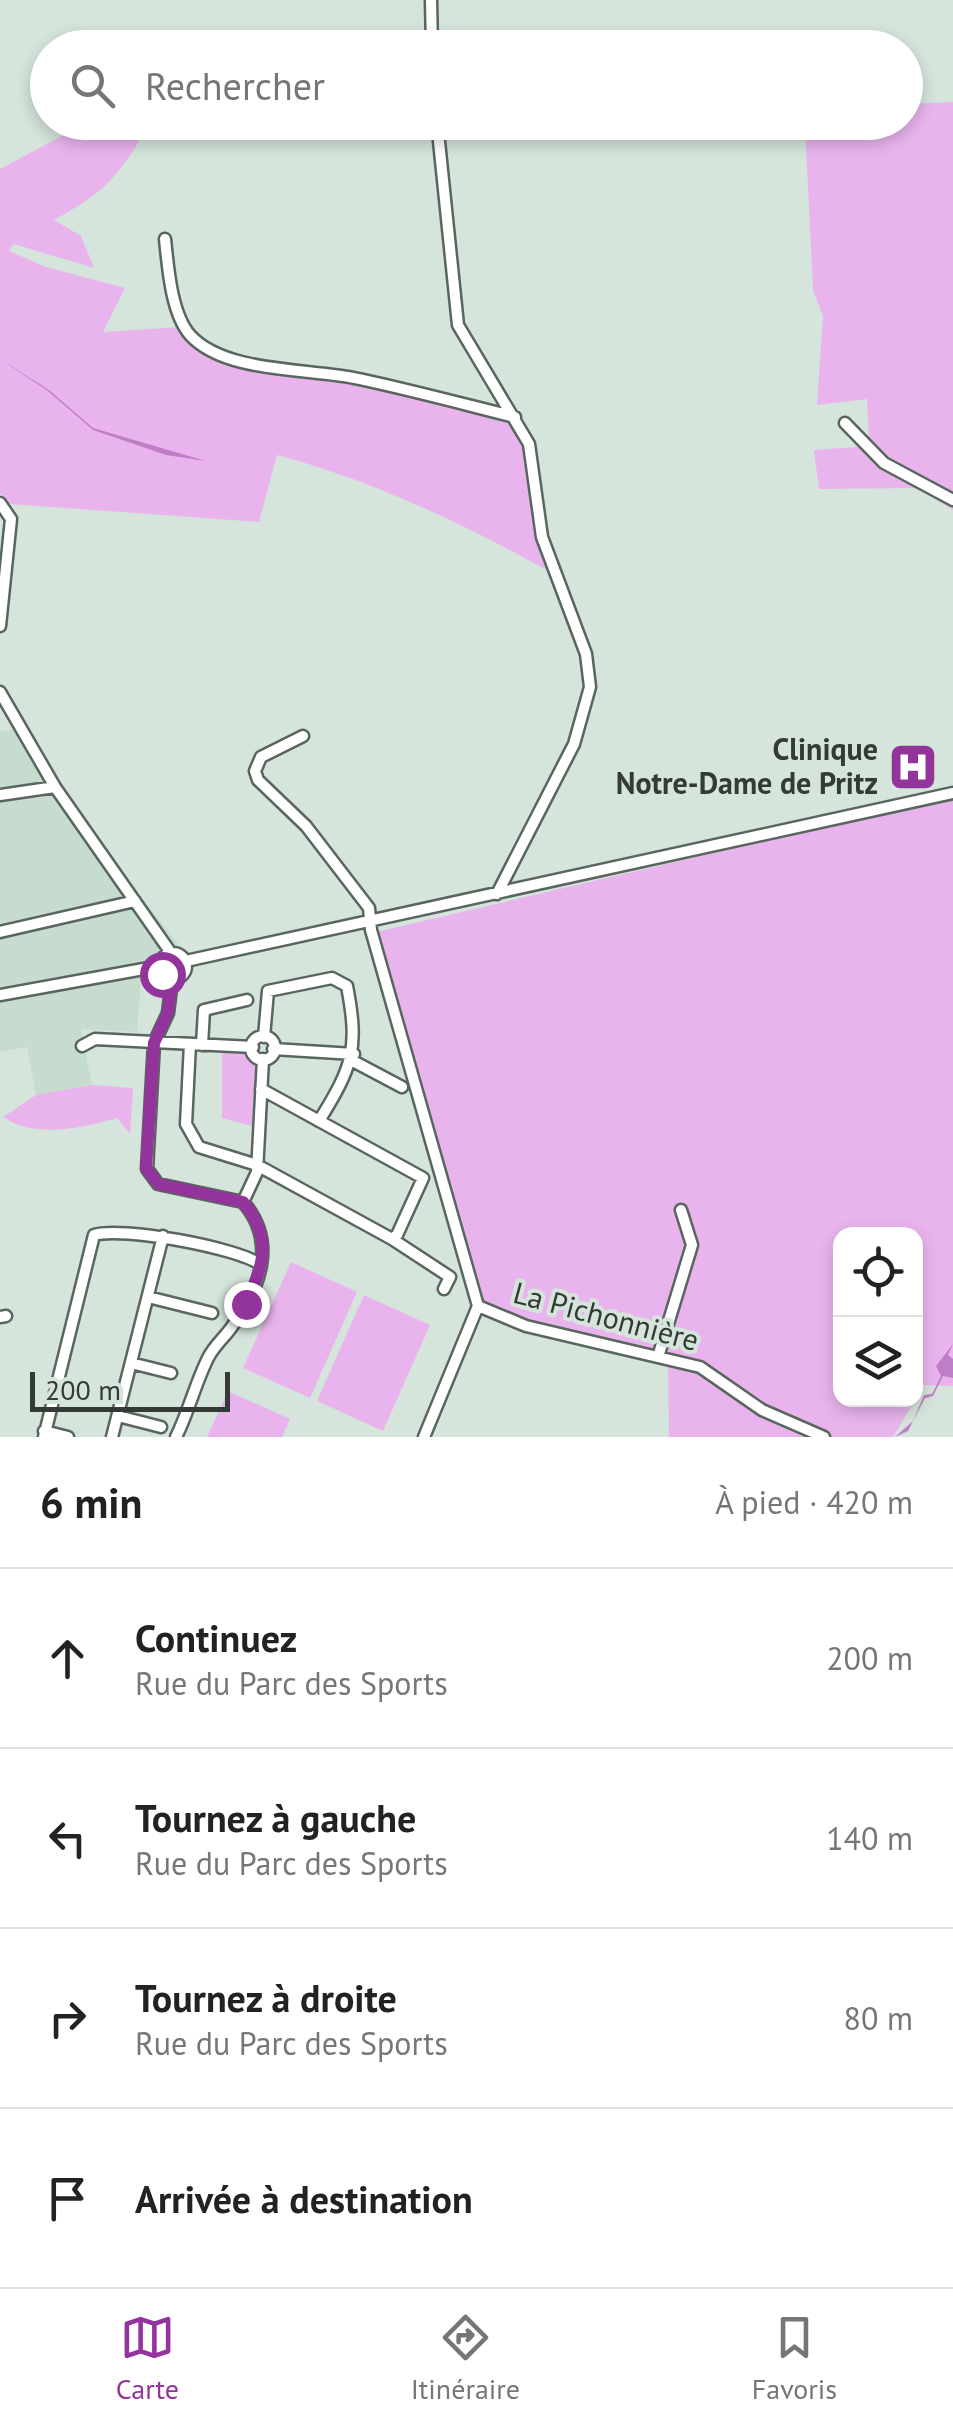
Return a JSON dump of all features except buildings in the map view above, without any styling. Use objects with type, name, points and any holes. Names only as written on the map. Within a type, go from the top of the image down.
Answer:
[{"type":"street","points":[[431,0],[432,30]]},
{"type":"street","points":[[439,140],[458,325],[529,444],[542,538],[586,654],[590,686],[584,721],[567,760],[546,804],[498,883],[497,894]]},
{"type":"street","points":[[165,240],[182,318],[190,334],[208,348],[266,368],[353,377],[515,417]]},
{"type":"street","points":[[845,423],[884,463],[953,500]]},
{"type":"street","points":[[0,503],[12,520],[0,626]]},
{"type":"street","points":[[0,692],[55,787],[172,953],[186,961],[953,792]]},
{"type":"street","points":[[303,736],[260,757],[255,771],[306,826],[372,912],[371,930],[478,1306],[424,1437]]},
{"type":"street","points":[[0,794],[55,787]]},
{"type":"street","points":[[0,932],[135,901]]},
{"type":"street","points":[[0,995],[160,966],[172,953]]},
{"type":"street","points":[[172,980],[184,974],[186,961]]},
{"type":"street","points":[[160,966],[172,980],[168,1012],[154,1043],[147,1159],[151,1177],[158,1184],[243,1202],[263,1230],[261,1265],[246,1304],[209,1356],[176,1437]]},
{"type":"street","points":[[264,1037],[268,991],[340,979],[347,986],[355,1026],[352,1057],[319,1121]]},
{"type":"street","points":[[247,1000],[204,1010],[186,1124],[190,1135],[206,1151],[258,1165],[444,1268],[450,1277],[444,1289]]},
{"type":"street","points":[[254,1036],[264,1037],[274,1038],[272,1060],[252,1058],[254,1036]]},
{"type":"street","points":[[82,1046],[95,1039],[253,1047]]},
{"type":"street","points":[[273,1049],[352,1057],[402,1087]]},
{"type":"street","points":[[243,1202],[258,1165],[263,1059]]},
{"type":"street","points":[[261,1090],[424,1178],[392,1239]]},
{"type":"street","points":[[658,1357],[692,1245],[681,1210]]},
{"type":"street","points":[[68,1437],[44,1434],[94,1235],[104,1231],[163,1236],[261,1265]]},
{"type":"street","points":[[112,1437],[163,1236]]},
{"type":"street","points":[[148,1297],[212,1312]]},
{"type":"street","name":"La Pichonnière","points":[[478,1306],[526,1326],[700,1367],[762,1410],[824,1437]]},
{"type":"street","points":[[131,1363],[171,1373]]},
{"type":"street","points":[[118,1416],[161,1427]]},
{"type":"shaded area","points":[[953,102],[953,510],[919,488],[819,489],[814,450],[869,446],[867,399],[817,405],[823,316],[813,291],[806,140],[923,140],[923,103]]},
{"type":"shaded area","points":[[54,140],[140,140],[111,180],[88,200],[54,220],[81,236],[94,268],[14,244],[9,251],[46,267],[125,288],[103,332],[181,327],[202,350],[369,383],[500,415],[523,434],[547,570],[415,504],[348,477],[277,455],[259,522],[10,504],[0,493],[0,169]]},
{"type":"shaded area","points":[[0,359],[49,390],[93,428],[206,461],[166,455],[93,430],[48,391]]},
{"type":"shaded area","points":[[21,728],[118,869],[184,951],[142,963],[137,1032],[81,1029],[92,1085],[36,1095],[27,1047],[0,1052],[0,732]]},
{"type":"shaded area","points":[[953,797],[953,1386],[923,1385],[923,1227],[833,1227],[833,1407],[911,1407],[893,1437],[669,1437],[668,1365],[480,1315],[483,1299],[376,932]]},
{"type":"shaded area","points":[[222,1049],[247,1052],[248,1061],[256,1063],[252,1126],[222,1118]]},
{"type":"shaded area","points":[[92,1085],[133,1088],[130,1134],[117,1118],[44,1130],[3,1117],[36,1095]]},
{"type":"shaded area","points":[[291,1262],[357,1292],[310,1398],[243,1368]]},
{"type":"shaded area","points":[[364,1295],[430,1325],[383,1431],[317,1401]]},
{"type":"shaded area","points":[[953,1344],[948,1355],[953,1359],[953,1378],[943,1376],[933,1396],[923,1402],[924,1395],[932,1394],[941,1376],[936,1366]]},
{"type":"shaded area","points":[[228,1391],[290,1419],[282,1437],[207,1437]]},
{"type":"place","name":"Clinique Notre-Dame de Pritz","points":[[913,767]]},
{"type":"route","points":[[162,974],[172,980],[168,1012],[154,1043],[146,1168],[158,1184],[243,1202],[260,1224],[264,1253],[246,1304]]}]
